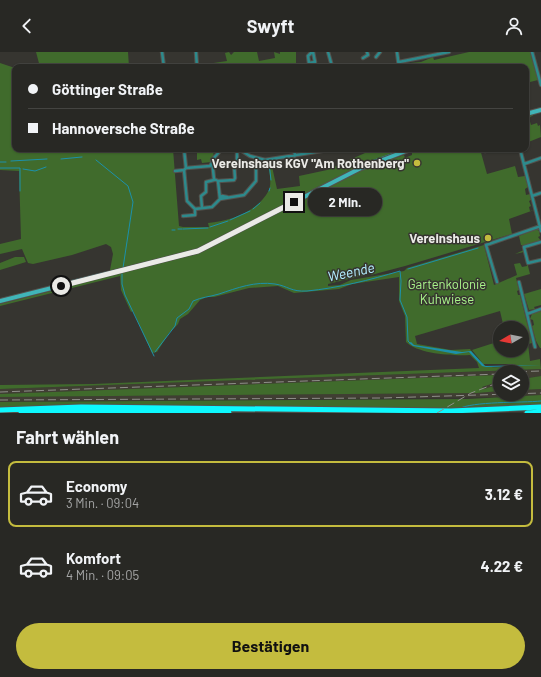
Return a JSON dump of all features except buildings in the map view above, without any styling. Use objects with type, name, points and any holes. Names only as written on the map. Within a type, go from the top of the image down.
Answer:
[{"type":"highway","points":[[0,410],[81,407],[464,411],[541,408]]},
{"type":"highway","points":[[21,413],[87,411],[229,413]]},
{"type":"highway","points":[[527,413],[541,412]]},
{"type":"street","points":[[162,52],[164,64]]},
{"type":"street","points":[[196,52],[198,64]]},
{"type":"street","points":[[328,52],[331,64]]},
{"type":"street","points":[[363,58],[368,55],[367,52]]},
{"type":"street","points":[[376,57],[380,52]]},
{"type":"street","points":[[397,52],[399,64]]},
{"type":"street","points":[[401,64],[408,60],[449,52]]},
{"type":"street","points":[[532,52],[541,85]]},
{"type":"street","points":[[529,113],[541,110]]},
{"type":"street","points":[[183,216],[196,215],[194,208],[187,201],[184,152]]},
{"type":"street","points":[[175,171],[210,166],[212,160],[218,152]]},
{"type":"street","points":[[202,208],[201,196],[206,192],[206,182],[215,180],[218,182],[234,180],[234,164],[237,160],[237,152]]},
{"type":"street","points":[[245,152],[256,158],[265,160],[317,152]]},
{"type":"street","points":[[294,152],[295,156]]},
{"type":"street","points":[[0,301],[189,254],[208,247],[359,169],[403,152]]},
{"type":"street","points":[[521,152],[541,231]]},
{"type":"street","points":[[194,208],[212,207],[220,199],[244,195],[256,181],[256,158]]},
{"type":"street","points":[[524,164],[541,158]]},
{"type":"street","points":[[212,162],[215,180]]},
{"type":"street","points":[[218,182],[220,199]]},
{"type":"street","points":[[532,196],[541,193]]},
{"type":"street","points":[[497,282],[486,245],[540,226]]},
{"type":"street","points":[[541,242],[524,247],[528,263],[541,260]]},
{"type":"street","points":[[519,282],[535,347]]},
{"type":"street","points":[[527,314],[541,309]]},
{"type":"shaded area","points":[[529,369],[541,369],[541,376],[529,378]]},
{"type":"shaded area","points":[[493,371],[493,387],[477,393],[493,392],[493,397],[0,402],[0,397],[466,393],[486,386],[486,376],[0,394],[0,389]]},
{"type":"shaded area","points":[[541,389],[541,395],[529,396],[529,390]]},
{"type":"green space","points":[[36,52],[128,52],[129,64],[39,64]]},
{"type":"green space","points":[[229,52],[231,55],[234,52],[257,52],[259,61],[275,58],[274,52],[280,54],[280,52],[296,52],[296,64],[207,64],[227,61],[225,53]]},
{"type":"green space","points":[[469,52],[530,52],[538,80],[529,82],[529,64],[410,63],[421,62],[433,57],[434,60]]},
{"type":"green space","points":[[0,63],[12,67],[12,152],[173,152],[179,226],[183,227],[209,227],[208,223],[225,220],[251,210],[264,198],[269,190],[270,176],[268,162],[271,162],[277,189],[300,186],[299,176],[327,170],[367,152],[399,152],[369,162],[198,249],[115,270],[110,270],[113,254],[111,247],[106,244],[72,255],[33,264],[28,263],[22,249],[0,254],[0,244],[21,239],[19,171],[0,170]]},
{"type":"green space","points":[[529,118],[531,125],[537,123],[538,126],[540,125],[541,137],[529,142]]},
{"type":"green space","points":[[197,152],[215,152],[211,162],[202,163],[201,159],[197,160]]},
{"type":"green space","name":"Gartenkolonie Kuhwiese","points":[[415,152],[481,152],[487,174],[515,166],[518,177],[525,176],[528,187],[525,189],[526,195],[530,194],[531,200],[529,201],[531,206],[529,207],[530,211],[534,210],[509,219],[512,234],[371,275],[370,268],[363,268],[365,275],[328,284],[328,286],[340,285],[351,280],[404,271],[407,268],[484,245],[494,285],[517,275],[514,264],[520,263],[522,267],[527,266],[524,252],[515,254],[524,250],[530,274],[516,278],[519,290],[517,291],[518,295],[520,295],[526,321],[502,321],[500,311],[415,336],[417,344],[451,350],[470,349],[482,363],[472,350],[493,343],[493,357],[529,357],[529,352],[530,361],[540,359],[541,369],[529,369],[529,365],[483,364],[493,367],[493,371],[0,389],[0,385],[93,384],[479,368],[477,362],[470,355],[427,352],[411,346],[406,342],[405,316],[399,301],[399,277],[352,284],[339,289],[294,293],[278,286],[249,288],[214,297],[207,297],[200,300],[188,314],[180,319],[178,324],[169,333],[157,352],[152,353],[133,311],[131,312],[121,290],[120,276],[0,306],[0,304],[197,254],[363,169],[404,155],[405,158]]},
{"type":"green space","points":[[536,229],[539,231],[540,236],[538,237],[541,241],[524,246],[521,245],[519,236]]},
{"type":"green space","points":[[15,257],[24,257],[26,262],[0,270],[0,263]]},
{"type":"green space","points":[[541,289],[541,305],[534,307],[535,309],[529,310],[524,294]]},
{"type":"green space","points":[[541,311],[540,348],[536,341],[532,326],[534,325],[533,320],[530,319],[532,314]]},
{"type":"green space","points":[[529,331],[532,343],[529,344]]},
{"type":"green space","points":[[493,375],[493,383],[482,387],[484,389],[493,386],[493,392],[477,393],[0,397],[0,394]]},
{"type":"green space","points":[[541,376],[541,389],[529,390],[529,378]]},
{"type":"green space","points":[[541,395],[541,406],[466,409],[0,408],[0,402],[493,398],[493,401],[529,401],[529,396]]},
{"type":"water","points":[[411,342],[414,345],[462,352],[471,351],[485,366],[493,367],[482,366],[469,352],[456,354],[413,346],[409,343]]},
{"type":"waterway","points":[[239,228],[366,163],[396,152]]},
{"type":"waterway","points":[[61,159],[82,157]]},
{"type":"waterway","points":[[11,161],[47,159]]},
{"type":"waterway","points":[[96,160],[128,186],[133,202],[123,268]]},
{"type":"waterway","points":[[0,162],[6,162]]},
{"type":"waterway","points":[[269,163],[271,180]]},
{"type":"waterway","points":[[23,169],[35,171],[46,167]]},
{"type":"waterway","points":[[0,168],[20,168],[20,191]]},
{"type":"waterway","points":[[253,209],[260,203]]},
{"type":"waterway","points":[[230,220],[250,211]]},
{"type":"waterway","points":[[210,227],[228,221]]},
{"type":"waterway","points":[[183,229],[208,228]]},
{"type":"waterway","points":[[408,269],[478,248]]},
{"type":"waterway","name":"Weende","points":[[155,352],[175,326],[177,318],[189,309],[193,301],[196,300],[239,287],[260,283],[275,284],[297,291],[307,291],[354,283],[400,271],[400,300],[407,317],[408,341],[410,343]]},
{"type":"waterway","points":[[50,286],[106,272]]},
{"type":"waterway","points":[[122,274],[122,284],[125,295],[154,356]]},
{"type":"waterway","points":[[32,291],[49,287]]},
{"type":"waterway","points":[[0,299],[28,292]]},
{"type":"waterway","points":[[458,409],[465,406],[486,403],[541,401]]},
{"type":"railway","points":[[529,371],[541,371]]},
{"type":"railway","points":[[0,392],[493,374]]},
{"type":"railway","points":[[437,413],[471,393],[493,385]]},
{"type":"railway","points":[[0,400],[383,398],[541,393]]},
{"type":"place","name":"Vereinshaus KGV \"Am Rothenberg\"","points":[[417,163]]},
{"type":"place","name":"Vereinshaus","points":[[488,238]]},
{"type":"route","points":[[61,286],[198,251],[294,202]]}]
